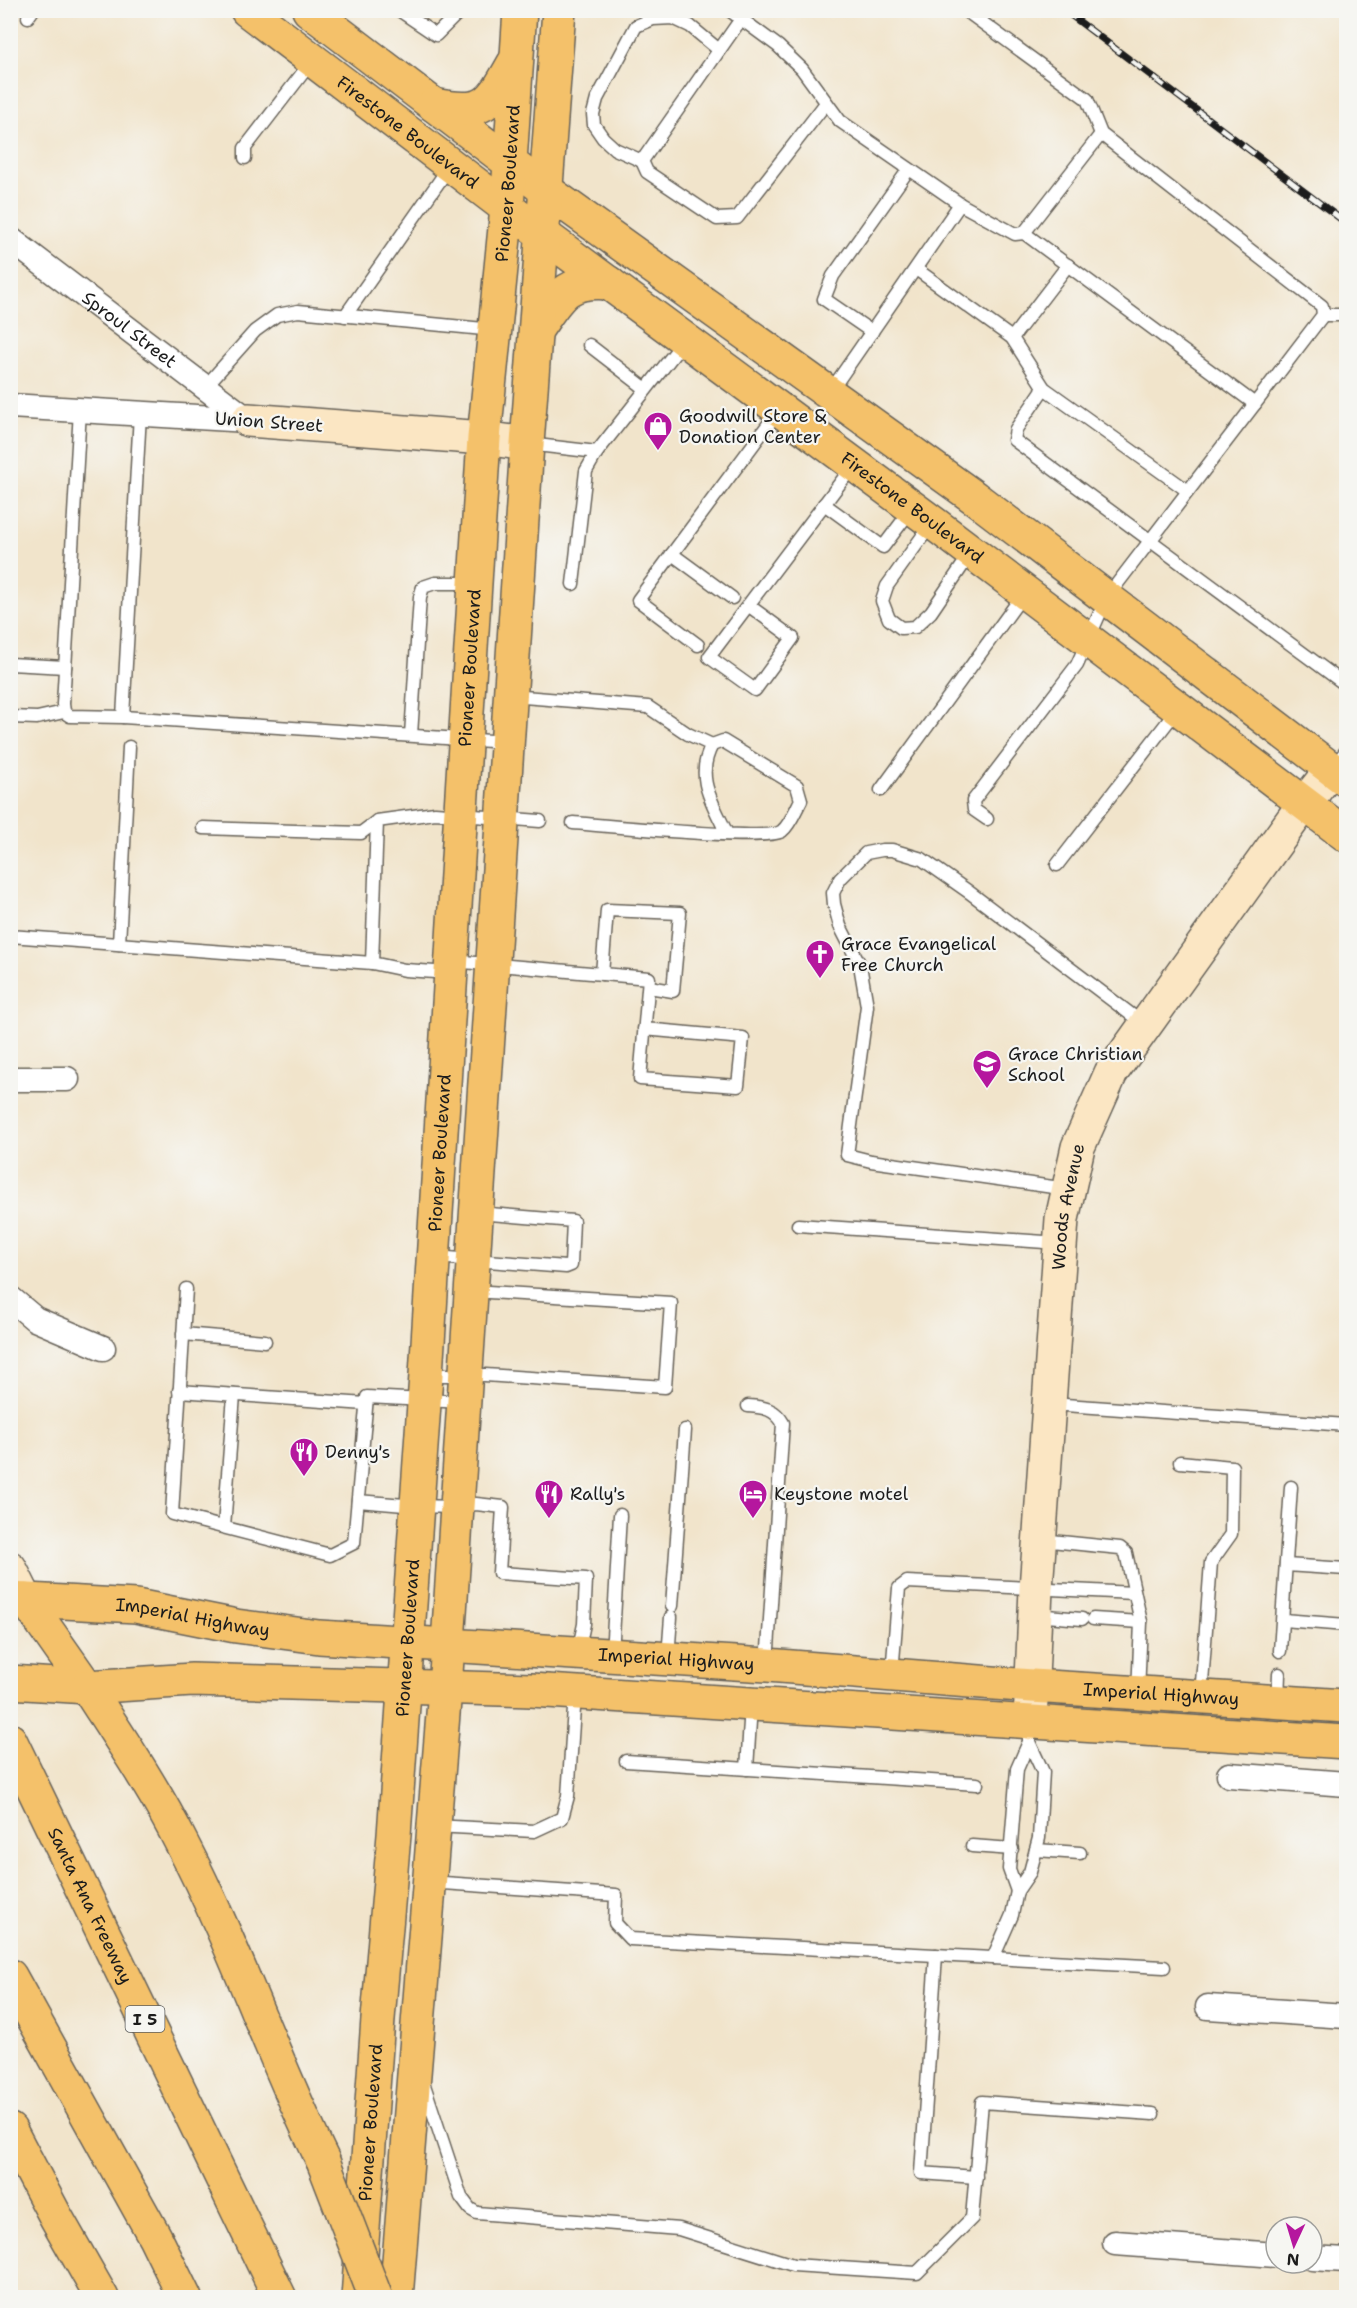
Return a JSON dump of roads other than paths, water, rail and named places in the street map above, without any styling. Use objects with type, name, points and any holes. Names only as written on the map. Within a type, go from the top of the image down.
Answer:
[{"type":"main road","name":"Firestone Boulevard","points":[[248,10],[507,208],[855,464],[1347,835]]},
{"type":"main road","name":"Pioneer Boulevard","points":[[358,2298],[375,2055],[394,1835],[425,1387],[484,438],[507,208],[520,10]]},
{"type":"main road","points":[[396,2298],[445,1689],[527,444],[559,10]]},
{"type":"main road","name":"Firestone Boulevard","points":[[316,13],[547,191],[975,498],[1107,597],[1342,767]]},
{"type":"main road","points":[[434,105],[469,109],[488,103],[517,59]]},
{"type":"main road","points":[[536,330],[559,298],[577,284],[593,281],[609,283]]},
{"type":"main road","points":[[18,1600],[87,1687],[126,1747],[181,1840],[323,2161],[376,2298]]},
{"type":"main road","name":"Imperial Highway","points":[[18,1600],[136,1606],[236,1626],[319,1637],[767,1665],[1201,1697],[1279,1688],[1347,1706]]},
{"type":"main road","name":"Imperial Highway","points":[[10,1682],[87,1687],[192,1680],[575,1693],[751,1705],[1029,1732],[1347,1742]]},
{"type":"main road","name":"Santa Ana Freeway","points":[[10,1740],[280,2298]]},
{"type":"main road","points":[[10,1976],[155,2237],[185,2298]]},
{"type":"main road","points":[[10,2130],[102,2298]]},
{"type":"street","name":"Sproul Street","points":[[10,239],[248,420]]},
{"type":"street","name":"Union Street","points":[[10,406],[248,420],[484,438],[527,444]]},
{"type":"street","name":"Woods Avenue","points":[[1029,1732],[1062,1219],[1078,1148],[1111,1073],[1304,804],[1342,767]]},
{"type":"street","points":[[10,1079],[67,1079]]},
{"type":"street","points":[[10,1298],[35,1319],[103,1348]]},
{"type":"street","points":[[10,1568],[18,1600]]},
{"type":"street","points":[[1229,1775],[1347,1784]]},
{"type":"street","points":[[1208,2007],[1347,2016]]},
{"type":"street","points":[[1115,2243],[1264,2254]]},
{"type":"street","points":[[1324,2259],[1347,2260]]},
{"type":"lane","points":[[399,10],[436,35],[461,10]]},
{"type":"lane","points":[[729,10],[778,46],[802,69],[840,121],[960,204],[1015,234],[1024,232],[1101,134]]},
{"type":"lane","points":[[965,10],[1088,99],[1101,134],[1322,306],[1323,315],[1107,597],[1077,665],[973,801],[974,810],[987,819]]},
{"type":"lane","points":[[719,50],[690,26],[673,18],[653,19],[636,26],[597,99],[593,114],[594,125],[615,149],[642,161],[647,172],[717,219],[737,218],[826,103]]},
{"type":"lane","points":[[642,161],[741,19]]},
{"type":"lane","points":[[245,158],[245,148],[313,60]]},
{"type":"lane","points":[[345,316],[451,165]]},
{"type":"lane","points":[[872,332],[824,299],[826,290],[833,276],[909,169]]},
{"type":"lane","points":[[829,393],[960,204]]},
{"type":"lane","points":[[1024,232],[1255,404]]},
{"type":"lane","points":[[1012,338],[1068,265]]},
{"type":"lane","points":[[916,269],[1012,338],[1044,388],[1188,490]]},
{"type":"lane","points":[[205,387],[255,331],[277,315],[298,311],[495,330]]},
{"type":"lane","points":[[1323,315],[1347,317]]},
{"type":"lane","points":[[573,584],[586,471],[597,452],[686,339]]},
{"type":"lane","points":[[589,345],[646,389]]},
{"type":"lane","points":[[1044,388],[1016,429],[1014,440],[1347,685]]},
{"type":"lane","points":[[698,645],[638,600],[780,409]]},
{"type":"lane","points":[[64,712],[80,410]]},
{"type":"lane","points":[[123,717],[140,414]]},
{"type":"lane","points":[[527,444],[597,452]]},
{"type":"lane","points":[[748,605],[793,638],[755,690],[709,657],[748,605],[855,464]]},
{"type":"lane","points":[[825,504],[884,547],[923,515]]},
{"type":"lane","points":[[923,515],[887,586],[882,601],[889,619],[901,628],[915,627],[931,612],[972,552]]},
{"type":"lane","points":[[672,554],[732,597]]},
{"type":"lane","points":[[411,735],[420,597],[423,587],[435,583],[476,583]]},
{"type":"lane","points":[[881,790],[1025,591]]},
{"type":"lane","points":[[10,664],[65,667]]},
{"type":"lane","points":[[511,696],[648,707],[688,734],[712,745]]},
{"type":"lane","points":[[1057,866],[1178,709]]},
{"type":"lane","points":[[10,717],[37,718],[64,712],[70,716],[123,717],[508,742]]},
{"type":"lane","points":[[573,823],[727,834],[775,835],[783,831],[801,800],[797,786],[723,741],[712,745],[706,756],[704,782],[727,834]]},
{"type":"lane","points":[[118,944],[129,747]]},
{"type":"lane","points":[[203,828],[361,833],[377,821],[435,813],[540,821]]},
{"type":"lane","points":[[372,963],[377,821]]},
{"type":"lane","points":[[1069,1189],[871,1161],[847,1155],[867,1006],[860,965],[840,926],[833,892],[840,879],[866,853],[892,850],[922,859],[1146,1025]]},
{"type":"lane","points":[[602,974],[607,910],[680,913],[673,991],[649,987]]},
{"type":"lane","points":[[10,936],[372,963],[405,970],[493,964],[650,978],[644,1029],[640,1079],[738,1086],[743,1038],[644,1029]]},
{"type":"lane","points":[[472,1276],[566,1267],[571,1265],[573,1253],[573,1221],[476,1213]]},
{"type":"lane","points":[[798,1225],[1060,1243]]},
{"type":"lane","points":[[186,1289],[172,1514],[330,1555],[354,1543],[367,1397],[425,1387],[464,1389],[485,1375],[666,1387],[671,1303],[472,1276],[433,1257]]},
{"type":"lane","points":[[183,1334],[265,1341]]},
{"type":"lane","points":[[425,1387],[464,1389]]},
{"type":"lane","points":[[180,1391],[366,1404]]},
{"type":"lane","points":[[224,1527],[234,1395]]},
{"type":"lane","points":[[1050,1404],[1347,1425]]},
{"type":"lane","points":[[748,1406],[770,1409],[783,1423],[767,1665]]},
{"type":"lane","points":[[668,1659],[685,1430]]},
{"type":"lane","points":[[1180,1462],[1232,1467],[1231,1534],[1211,1562],[1201,1697]]},
{"type":"lane","points":[[1280,1651],[1291,1487]]},
{"type":"lane","points":[[358,1501],[416,1506],[456,1507],[476,1504],[503,1507],[499,1573],[586,1579],[584,1624],[578,1653]]},
{"type":"lane","points":[[612,1655],[620,1515]]},
{"type":"lane","points":[[1040,1540],[1120,1548],[1126,1553],[1141,1622],[1138,1693]]},
{"type":"lane","points":[[1286,1565],[1347,1569]]},
{"type":"lane","points":[[892,1674],[899,1588],[907,1582],[1036,1602],[1087,1619],[1141,1622]]},
{"type":"lane","points":[[1036,1602],[1134,1593]]},
{"type":"lane","points":[[1283,1620],[1347,1625]]},
{"type":"lane","points":[[433,1826],[534,1831],[562,1818],[568,1796],[575,1693]]},
{"type":"lane","points":[[747,1769],[751,1705]]},
{"type":"lane","points":[[1017,1890],[1009,1869],[1017,1769],[1029,1732]]},
{"type":"lane","points":[[993,1958],[1012,1915],[1017,1890],[1030,1872],[1039,1838],[1043,1772],[1029,1732]]},
{"type":"lane","points":[[626,1761],[977,1784]]},
{"type":"lane","points":[[972,1846],[1012,1849]]},
{"type":"lane","points":[[1036,1850],[1080,1853]]},
{"type":"lane","points":[[429,1882],[616,1895],[615,1923],[630,1939],[1164,1967]]},
{"type":"lane","points":[[936,1955],[921,2173],[976,2176]]},
{"type":"lane","points":[[415,2059],[461,2197],[470,2209],[486,2215],[679,2229],[793,2265],[917,2273],[972,2218],[982,2102],[1153,2114]]},
{"type":"railway","points":[[1064,10],[1346,223]]},
{"type":"place","name":"Goodwill Store & Donation Center","points":[[658,452]]},
{"type":"place","name":"Grace Evangelical Free Church","points":[[820,980]]},
{"type":"place","name":"Grace Christian School","points":[[987,1090]]},
{"type":"place","name":"Denny's","points":[[304,1478]]},
{"type":"place","name":"Rally's","points":[[549,1520]]},
{"type":"place","name":"Keystone motel","points":[[753,1520]]}]
